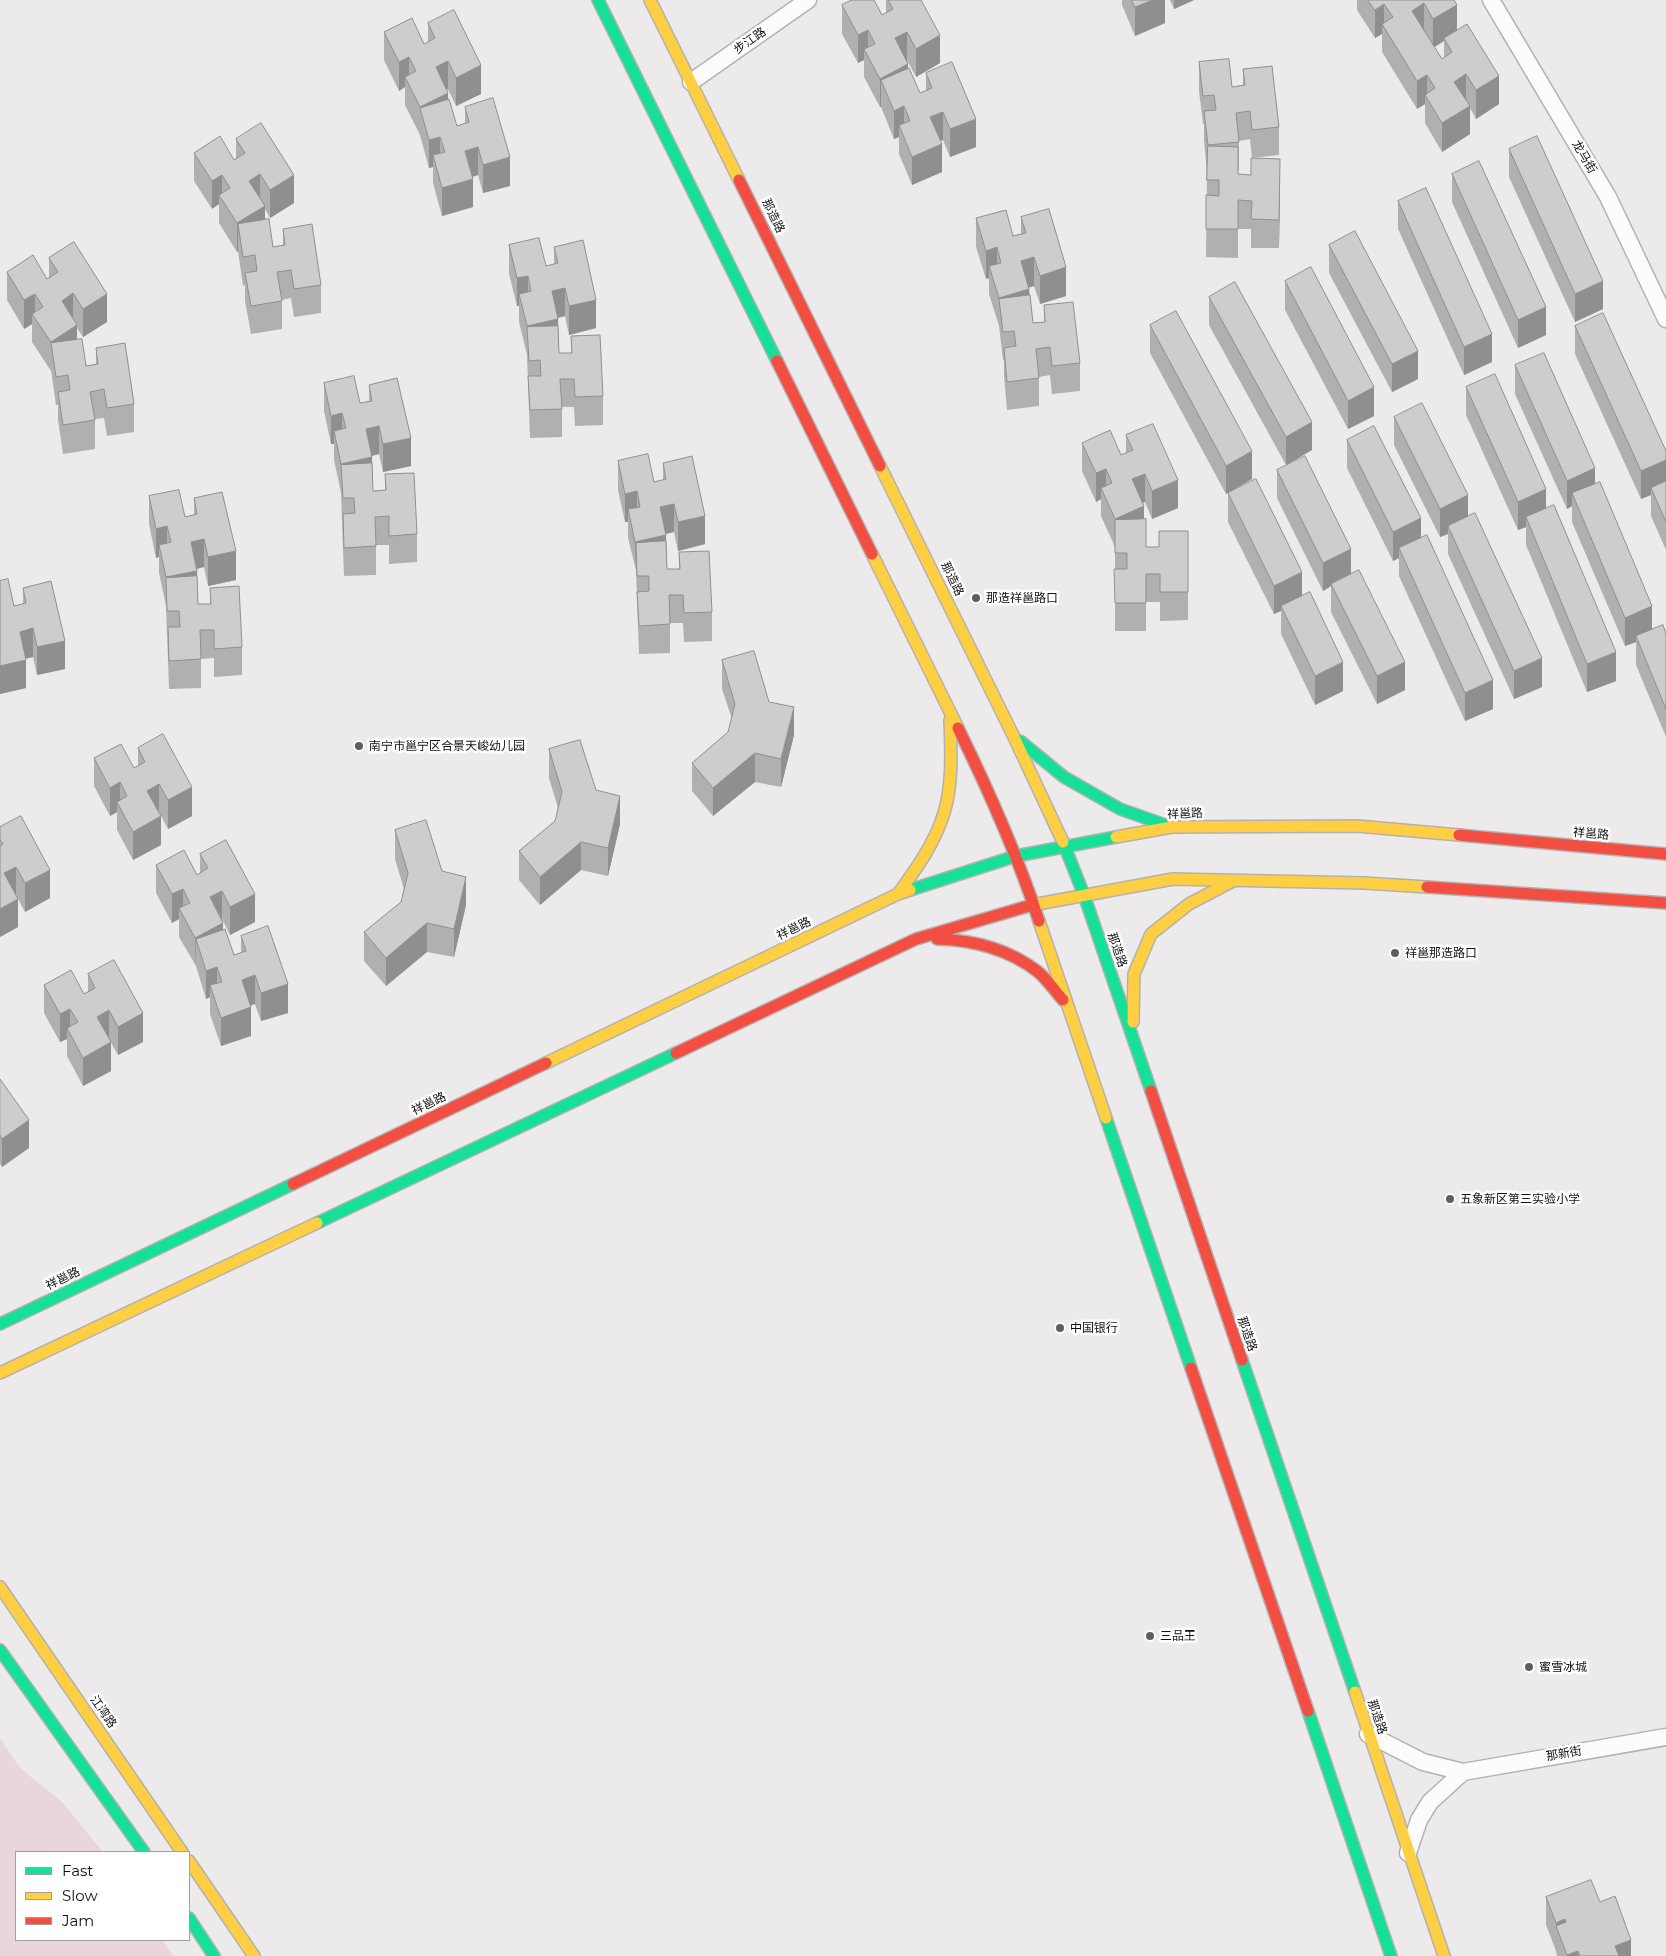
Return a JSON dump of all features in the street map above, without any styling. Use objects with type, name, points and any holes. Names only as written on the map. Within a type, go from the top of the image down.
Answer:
[{"type":"street","points":[[598,0],[981,774],[1016,856],[1391,1956]]},
{"type":"street","name":"那造路","points":[[650,0],[1013,735],[1065,846],[1084,895],[1444,1956]]},
{"type":"street","name":"步江路","points":[[691,82],[808,0]]},
{"type":"street","name":"龙马街","points":[[1490,0],[1608,197],[1666,319]]},
{"type":"street","points":[[898,894],[922,860],[944,813],[951,763],[950,712]]},
{"type":"street","points":[[1013,735],[1064,777],[1120,809],[1172,828]]},
{"type":"street","name":"祥邕路","points":[[0,1324],[898,894],[1016,856],[1172,828],[1357,826],[1666,854]]},
{"type":"street","points":[[0,1373],[916,939],[1034,905],[1173,879],[1364,883],[1666,903]]},
{"type":"street","points":[[1132,1038],[1134,974],[1151,934],[1188,904],[1236,879]]},
{"type":"street","points":[[916,939],[962,940],[1002,951],[1037,971],[1068,1006]]},
{"type":"street","points":[[0,1314],[30,1310]]},
{"type":"street","points":[[0,1383],[13,1367]]},
{"type":"street","name":"江湾路","points":[[0,1587],[181,1851]]},
{"type":"street","points":[[0,1650],[143,1851]]},
{"type":"street","points":[[1368,1734],[1423,1762],[1463,1772]]},
{"type":"street","name":"那新街","points":[[1463,1772],[1666,1737]]},
{"type":"street","points":[[1408,1853],[1419,1820],[1430,1802],[1463,1772]]},
{"type":"street","points":[[190,1862],[254,1956]]},
{"type":"street","points":[[190,1920],[214,1956]]},
{"type":"shaded area","points":[[0,1738],[20,1768],[62,1802],[102,1851],[15,1851],[15,1941],[163,1941],[173,1956],[0,1956]]},
{"type":"building","points":[[852,0],[874,0],[882,15],[893,9],[888,0],[921,0],[940,35],[916,49],[907,32],[895,38],[908,64],[880,79],[864,49],[875,44],[868,30],[858,35],[842,5]]},
{"type":"building","points":[[1132,0],[1153,0],[1135,7]]},
{"type":"building","points":[[1368,0],[1454,0],[1457,5],[1433,19],[1424,3],[1412,11],[1442,59],[1452,52],[1444,38],[1467,24],[1499,76],[1476,90],[1466,74],[1454,82],[1470,106],[1442,123],[1425,95],[1435,88],[1427,75],[1417,81],[1382,24],[1393,17],[1384,4],[1375,10]]},
{"type":"building","points":[[454,10],[481,65],[456,78],[448,61],[436,67],[448,93],[420,107],[405,77],[416,71],[409,57],[399,62],[384,32],[412,18],[424,44],[435,38],[428,23]]},
{"type":"building","points":[[1229,59],[1232,87],[1245,85],[1243,69],[1272,66],[1279,127],[1252,130],[1250,111],[1236,113],[1239,142],[1208,145],[1204,111],[1216,110],[1214,95],[1203,96],[1199,62]]},
{"type":"building","points":[[952,62],[976,119],[950,129],[943,112],[930,117],[942,144],[912,157],[899,125],[910,121],[904,106],[894,111],[881,80],[909,68],[920,93],[932,88],[926,73]]},
{"type":"building","points":[[493,98],[510,157],[483,165],[478,147],[465,151],[473,179],[442,188],[433,155],[445,152],[440,137],[429,140],[420,108],[449,99],[457,126],[469,122],[465,107]]},
{"type":"building","points":[[261,123],[294,175],[270,190],[260,174],[249,181],[265,206],[237,223],[219,195],[230,188],[222,175],[212,181],[194,153],[220,136],[234,160],[245,153],[236,139]]},
{"type":"building","points":[[1537,136],[1603,281],[1575,294],[1509,149]]},
{"type":"building","points":[[1208,146],[1238,147],[1238,174],[1251,175],[1251,158],[1280,159],[1279,220],[1251,219],[1252,201],[1238,200],[1238,229],[1206,229],[1206,195],[1219,196],[1219,180],[1207,180]]},
{"type":"building","points":[[1479,161],[1546,307],[1518,320],[1452,174]]},
{"type":"building","points":[[1426,188],[1492,334],[1464,347],[1398,201]]},
{"type":"building","points":[[1049,209],[1066,267],[1040,276],[1034,257],[1021,261],[1029,289],[999,298],[989,266],[1001,263],[997,247],[986,251],[976,218],[1006,210],[1013,236],[1026,233],[1021,217]]},
{"type":"building","points":[[269,219],[273,247],[285,245],[283,229],[312,224],[321,285],[294,289],[291,270],[277,272],[282,301],[251,306],[245,273],[257,271],[255,255],[243,257],[238,224]]},
{"type":"building","points":[[1355,231],[1418,351],[1392,364],[1329,245]]},
{"type":"building","points":[[539,238],[546,266],[558,263],[554,247],[583,240],[596,300],[569,306],[565,288],[552,291],[558,319],[527,326],[519,294],[531,291],[528,276],[517,278],[509,245]]},
{"type":"building","points":[[74,242],[107,294],[83,309],[73,293],[62,301],[77,325],[51,342],[32,314],[43,307],[35,294],[24,300],[7,272],[33,255],[47,279],[58,272],[49,258]]},
{"type":"building","points":[[1311,267],[1374,387],[1348,401],[1285,281]]},
{"type":"building","points":[[1235,282],[1312,422],[1286,437],[1209,297]]},
{"type":"building","points":[[1030,295],[1033,323],[1045,322],[1044,305],[1073,302],[1080,363],[1052,366],[1050,347],[1036,349],[1039,378],[1007,382],[1004,348],[1016,346],[1014,331],[1003,332],[999,299]]},
{"type":"building","points":[[1176,311],[1252,451],[1226,466],[1150,325]]},
{"type":"building","points":[[1603,313],[1666,451],[1666,460],[1641,471],[1575,326]]},
{"type":"building","points":[[558,326],[559,353],[572,353],[571,336],[600,335],[603,396],[575,397],[574,379],[560,379],[562,409],[530,410],[528,376],[541,376],[540,360],[529,361],[527,327]]},
{"type":"building","points":[[82,339],[86,366],[98,364],[96,348],[125,343],[134,404],[107,408],[104,389],[90,392],[95,420],[63,425],[58,392],[70,390],[68,375],[56,377],[51,343]]},
{"type":"building","points":[[1544,353],[1595,468],[1567,481],[1515,365]]},
{"type":"building","points":[[1495,374],[1546,489],[1518,502],[1466,387]]},
{"type":"building","points":[[354,376],[360,403],[372,401],[369,385],[397,378],[411,438],[383,444],[379,426],[366,429],[372,457],[341,464],[334,431],[346,428],[342,413],[331,416],[324,383]]},
{"type":"building","points":[[1422,403],[1468,495],[1440,509],[1394,417]]},
{"type":"building","points":[[1153,424],[1178,480],[1152,491],[1145,474],[1132,479],[1144,506],[1115,519],[1101,488],[1112,483],[1106,469],[1096,473],[1082,443],[1110,430],[1121,455],[1133,450],[1126,435]]},
{"type":"building","points":[[1374,426],[1421,518],[1393,532],[1347,440]]},
{"type":"building","points":[[648,454],[654,482],[666,479],[663,463],[692,456],[705,516],[678,522],[674,504],[660,507],[666,535],[635,542],[628,509],[640,507],[637,491],[625,494],[618,461]]},
{"type":"building","points":[[1305,456],[1351,549],[1323,563],[1277,470]]},
{"type":"building","points":[[372,463],[373,491],[386,490],[385,474],[414,473],[417,534],[389,536],[389,516],[375,517],[376,546],[344,548],[343,514],[355,513],[354,498],[343,498],[341,465]]},
{"type":"building","points":[[1256,479],[1302,572],[1274,586],[1228,493]]},
{"type":"building","points":[[1666,481],[1666,522],[1651,488]]},
{"type":"building","points":[[1600,482],[1652,606],[1625,618],[1572,493]]},
{"type":"building","points":[[179,490],[185,517],[197,514],[194,498],[222,492],[236,551],[208,557],[204,539],[191,542],[197,571],[166,577],[159,545],[171,542],[167,526],[156,529],[149,496]]},
{"type":"building","points":[[1554,505],[1616,652],[1587,664],[1526,517]]},
{"type":"building","points":[[1475,513],[1542,658],[1514,671],[1448,526]]},
{"type":"building","points":[[1146,519],[1146,547],[1159,547],[1159,531],[1188,531],[1188,592],[1160,592],[1160,574],[1146,574],[1146,603],[1115,603],[1114,569],[1127,569],[1127,553],[1115,553],[1115,520]]},
{"type":"building","points":[[1427,535],[1493,680],[1465,693],[1399,548]]},
{"type":"building","points":[[666,541],[667,569],[680,569],[679,552],[709,551],[712,612],[684,613],[683,595],[669,595],[670,624],[639,626],[637,592],[649,591],[649,576],[637,576],[636,543]]},
{"type":"building","points":[[1359,570],[1405,662],[1377,676],[1331,584]]},
{"type":"building","points":[[197,576],[198,604],[211,604],[210,588],[239,586],[242,647],[214,649],[214,630],[200,630],[201,659],[169,661],[168,627],[180,627],[179,611],[167,611],[166,578]]},
{"type":"building","points":[[8,579],[14,606],[26,603],[23,588],[51,581],[65,641],[37,647],[33,628],[20,632],[26,660],[0,666],[0,581]]},
{"type":"building","points":[[1310,592],[1343,662],[1315,676],[1281,606]]},
{"type":"building","points":[[1663,625],[1666,634],[1666,709],[1636,636]]},
{"type":"building","points":[[754,651],[769,702],[794,707],[781,759],[755,753],[713,788],[692,763],[728,732],[735,704],[722,660]]},
{"type":"building","points":[[163,734],[192,787],[168,800],[159,784],[147,791],[161,816],[133,832],[117,802],[127,796],[120,782],[110,788],[94,758],[121,744],[134,768],[145,762],[138,748]]},
{"type":"building","points":[[580,740],[596,790],[620,796],[608,848],[581,842],[540,877],[519,851],[555,821],[562,792],[549,749]]},
{"type":"building","points":[[21,816],[50,870],[25,883],[16,867],[4,873],[18,899],[0,909],[0,846],[3,844],[0,840],[0,827]]},
{"type":"building","points":[[426,820],[442,871],[466,877],[454,929],[427,923],[386,958],[364,932],[401,902],[408,873],[395,830]]},
{"type":"building","points":[[226,840],[255,894],[230,907],[222,891],[210,897],[223,923],[195,938],[179,908],[190,903],[183,889],[172,894],[156,865],[184,850],[197,875],[208,868],[200,854]]},
{"type":"building","points":[[268,926],[288,984],[261,993],[255,975],[242,980],[251,1007],[221,1018],[210,985],[222,982],[217,967],[206,971],[196,939],[225,929],[234,955],[246,951],[241,936]]},
{"type":"building","points":[[114,960],[143,1013],[118,1027],[109,1010],[97,1017],[111,1042],[83,1058],[67,1028],[78,1022],[70,1009],[60,1014],[44,985],[71,970],[84,994],[95,988],[88,974]]},
{"type":"building","points":[[0,1079],[29,1120],[2,1139],[0,1135]]},
{"type":"building","points":[[1591,1880],[1600,1902],[1615,1896],[1631,1940],[1615,1946],[1619,1956],[1580,1956],[1578,1951],[1567,1955],[1556,1926],[1566,1922],[1565,1919],[1556,1923],[1546,1897]]},
{"type":"traffic: fast","points":[[598,0],[777,361]]},
{"type":"traffic: fast","points":[[1020,741],[1064,777],[1120,809],[1171,827]]},
{"type":"traffic: fast","points":[[910,890],[1016,856],[1116,837]]},
{"type":"traffic: fast","points":[[1063,842],[1084,895],[1151,1091]]},
{"type":"traffic: fast","points":[[317,1223],[676,1053]]},
{"type":"traffic: fast","points":[[1106,1118],[1191,1368]]},
{"type":"traffic: fast","points":[[0,1324],[293,1184]]},
{"type":"traffic: fast","points":[[1242,1360],[1355,1692]]},
{"type":"traffic: fast","points":[[0,1650],[143,1851]]},
{"type":"traffic: fast","points":[[1308,1711],[1391,1956]]},
{"type":"traffic: fast","points":[[190,1920],[214,1956]]},
{"type":"traffic: slow","points":[[650,0],[739,180]]},
{"type":"traffic: slow","points":[[880,466],[1013,735],[1063,842]]},
{"type":"traffic: slow","points":[[872,554],[958,728]]},
{"type":"traffic: slow","points":[[898,894],[930,845],[944,813],[950,778],[950,720]]},
{"type":"traffic: slow","points":[[1116,837],[1172,827],[1357,826],[1459,835]]},
{"type":"traffic: slow","points":[[1032,905],[1173,879],[1364,883],[1427,887]]},
{"type":"traffic: slow","points":[[1133,1022],[1134,974],[1151,934],[1189,904],[1233,881]]},
{"type":"traffic: slow","points":[[546,1063],[898,894],[910,890]]},
{"type":"traffic: slow","points":[[1039,921],[1106,1118]]},
{"type":"traffic: slow","points":[[0,1373],[317,1223]]},
{"type":"traffic: slow","points":[[0,1587],[181,1851]]},
{"type":"traffic: slow","points":[[1355,1692],[1444,1956]]},
{"type":"traffic: slow","points":[[190,1862],[254,1956]]},
{"type":"traffic: jam","points":[[739,180],[880,466]]},
{"type":"traffic: jam","points":[[777,361],[872,554]]},
{"type":"traffic: jam","points":[[958,728],[1002,823],[1039,921]]},
{"type":"traffic: jam","points":[[1459,835],[1666,854]]},
{"type":"traffic: jam","points":[[1427,887],[1666,903]]},
{"type":"traffic: jam","points":[[676,1053],[916,939],[1032,905]]},
{"type":"traffic: jam","points":[[937,939],[963,941],[1002,951],[1026,963],[1040,974],[1063,1000]]},
{"type":"traffic: jam","points":[[293,1184],[546,1063]]},
{"type":"traffic: jam","points":[[1151,1091],[1242,1360]]},
{"type":"traffic: jam","points":[[1191,1368],[1308,1711]]},
{"type":"place","name":"那造祥邕路口","points":[[976,598]]},
{"type":"place","name":"南宁市邕宁区合景天峻幼儿园","points":[[359,746]]},
{"type":"place","name":"祥邕那造路口","points":[[1395,953]]},
{"type":"place","name":"五象新区第三实验小学","points":[[1450,1199]]},
{"type":"place","name":"中国银行","points":[[1060,1328]]},
{"type":"place","name":"三品王","points":[[1150,1636]]},
{"type":"place","name":"蜜雪冰城","points":[[1529,1667]]}]
